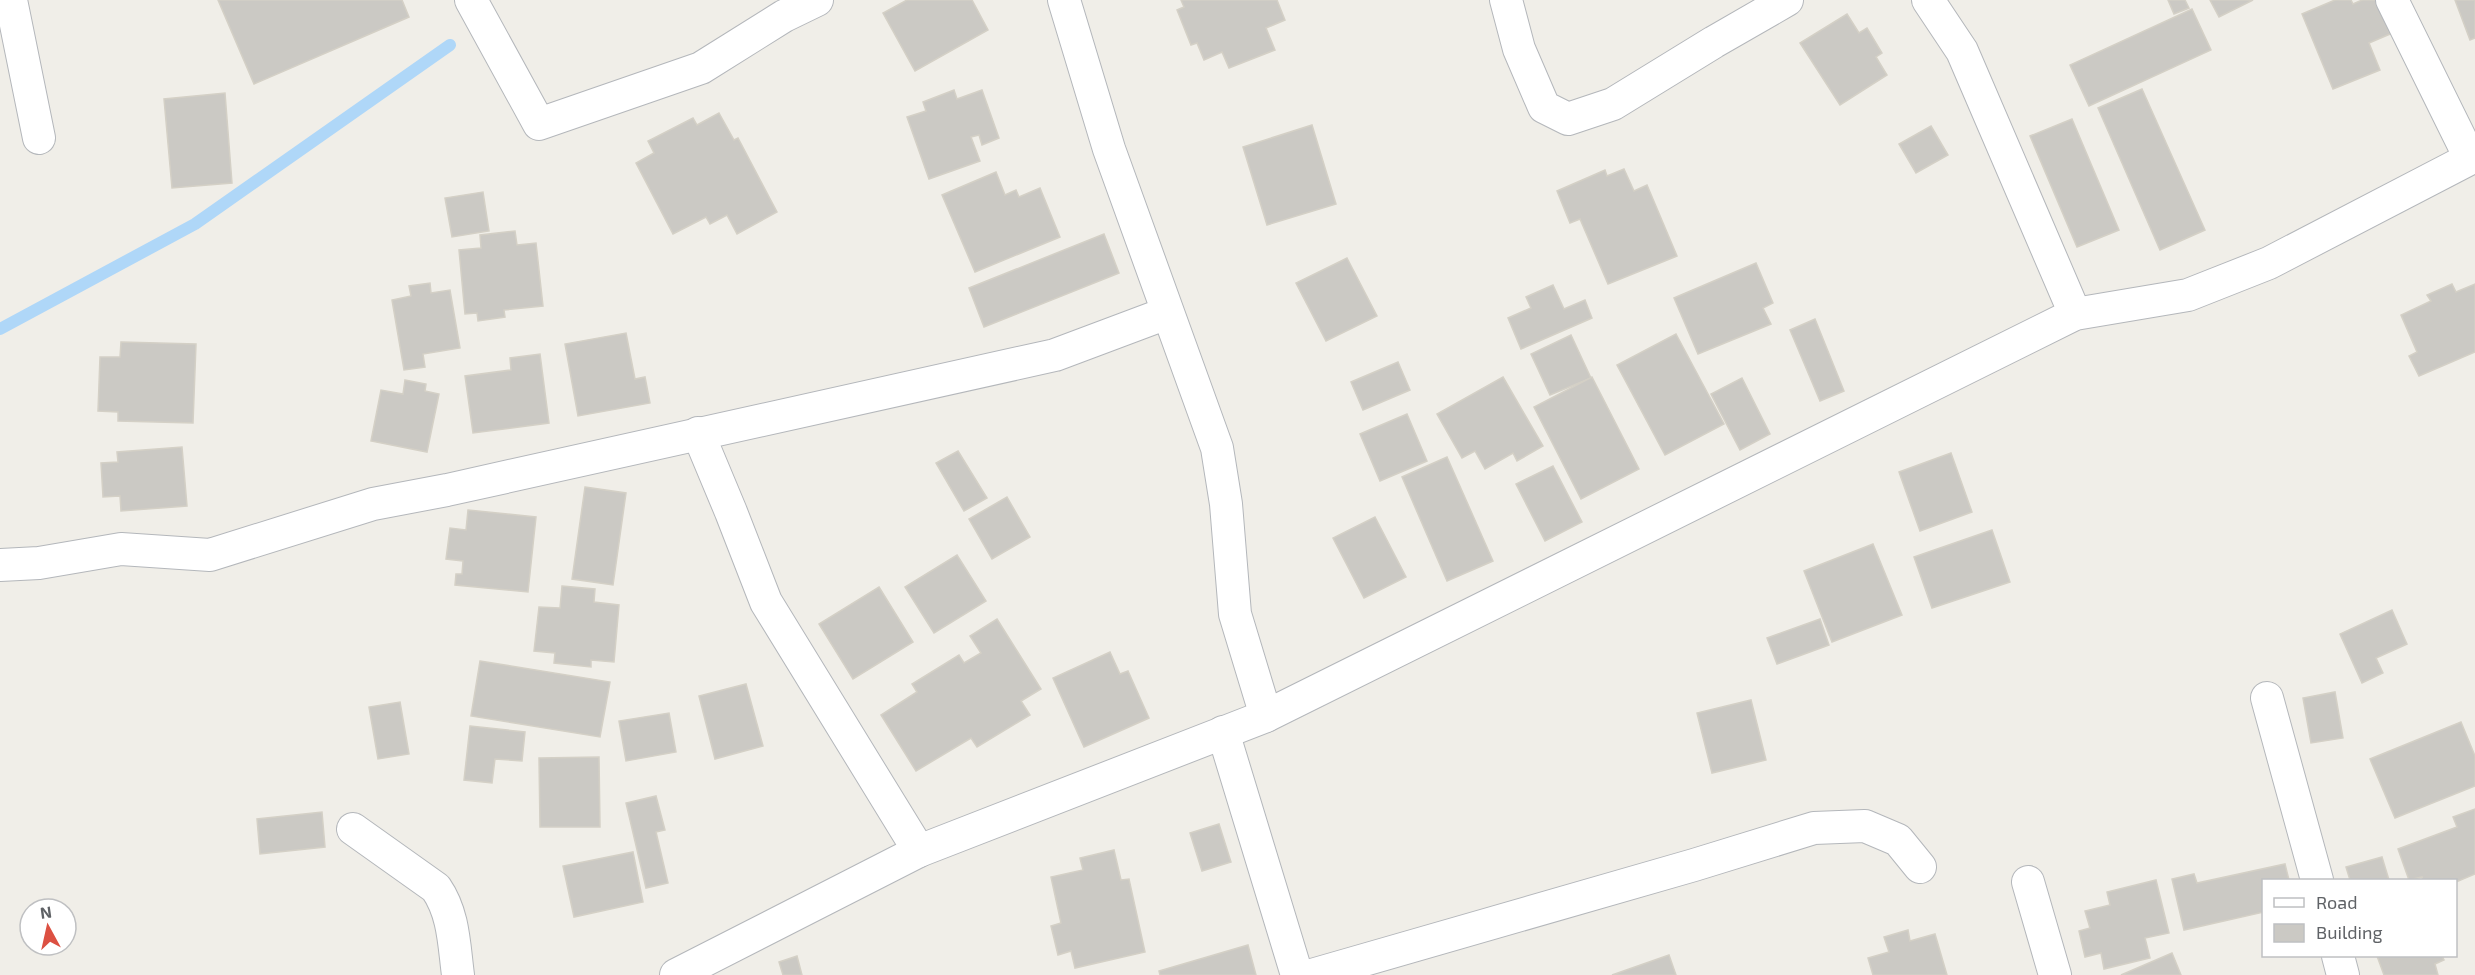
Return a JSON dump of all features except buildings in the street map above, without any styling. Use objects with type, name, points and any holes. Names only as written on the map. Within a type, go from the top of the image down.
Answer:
[{"type":"street","points":[[11,0],[39,138]]},
{"type":"street","points":[[471,0],[539,124],[701,68],[784,16],[818,0]]},
{"type":"street","points":[[1064,0],[1109,149],[1217,448],[1226,504],[1235,614],[1266,716]]},
{"type":"street","points":[[1506,0],[1519,49],[1544,107],[1568,119],[1613,104],[1787,0]]},
{"type":"street","points":[[1928,0],[1962,51],[2076,314]]},
{"type":"street","points":[[676,975],[919,850],[1266,716],[2076,314],[2188,295],[2269,263],[2473,157],[2392,0]]},
{"type":"street","points":[[0,565],[39,563],[121,549],[210,555],[374,504],[447,490],[1055,355],[1167,313]]},
{"type":"street","points":[[698,433],[766,602],[919,850]]},
{"type":"street","points":[[2266,698],[2317,879]]},
{"type":"street","points":[[1223,732],[1298,975]]},
{"type":"street","points":[[1312,975],[1671,872],[1814,828],[1864,826],[1898,840],[1920,867]]},
{"type":"street","points":[[353,830],[436,888],[445,901],[451,919],[458,975]]},
{"type":"street","points":[[2028,882],[2055,975]]},
{"type":"street","points":[[2338,957],[2343,975]]},
{"type":"waterway","points":[[0,329],[195,224],[450,45]]}]
